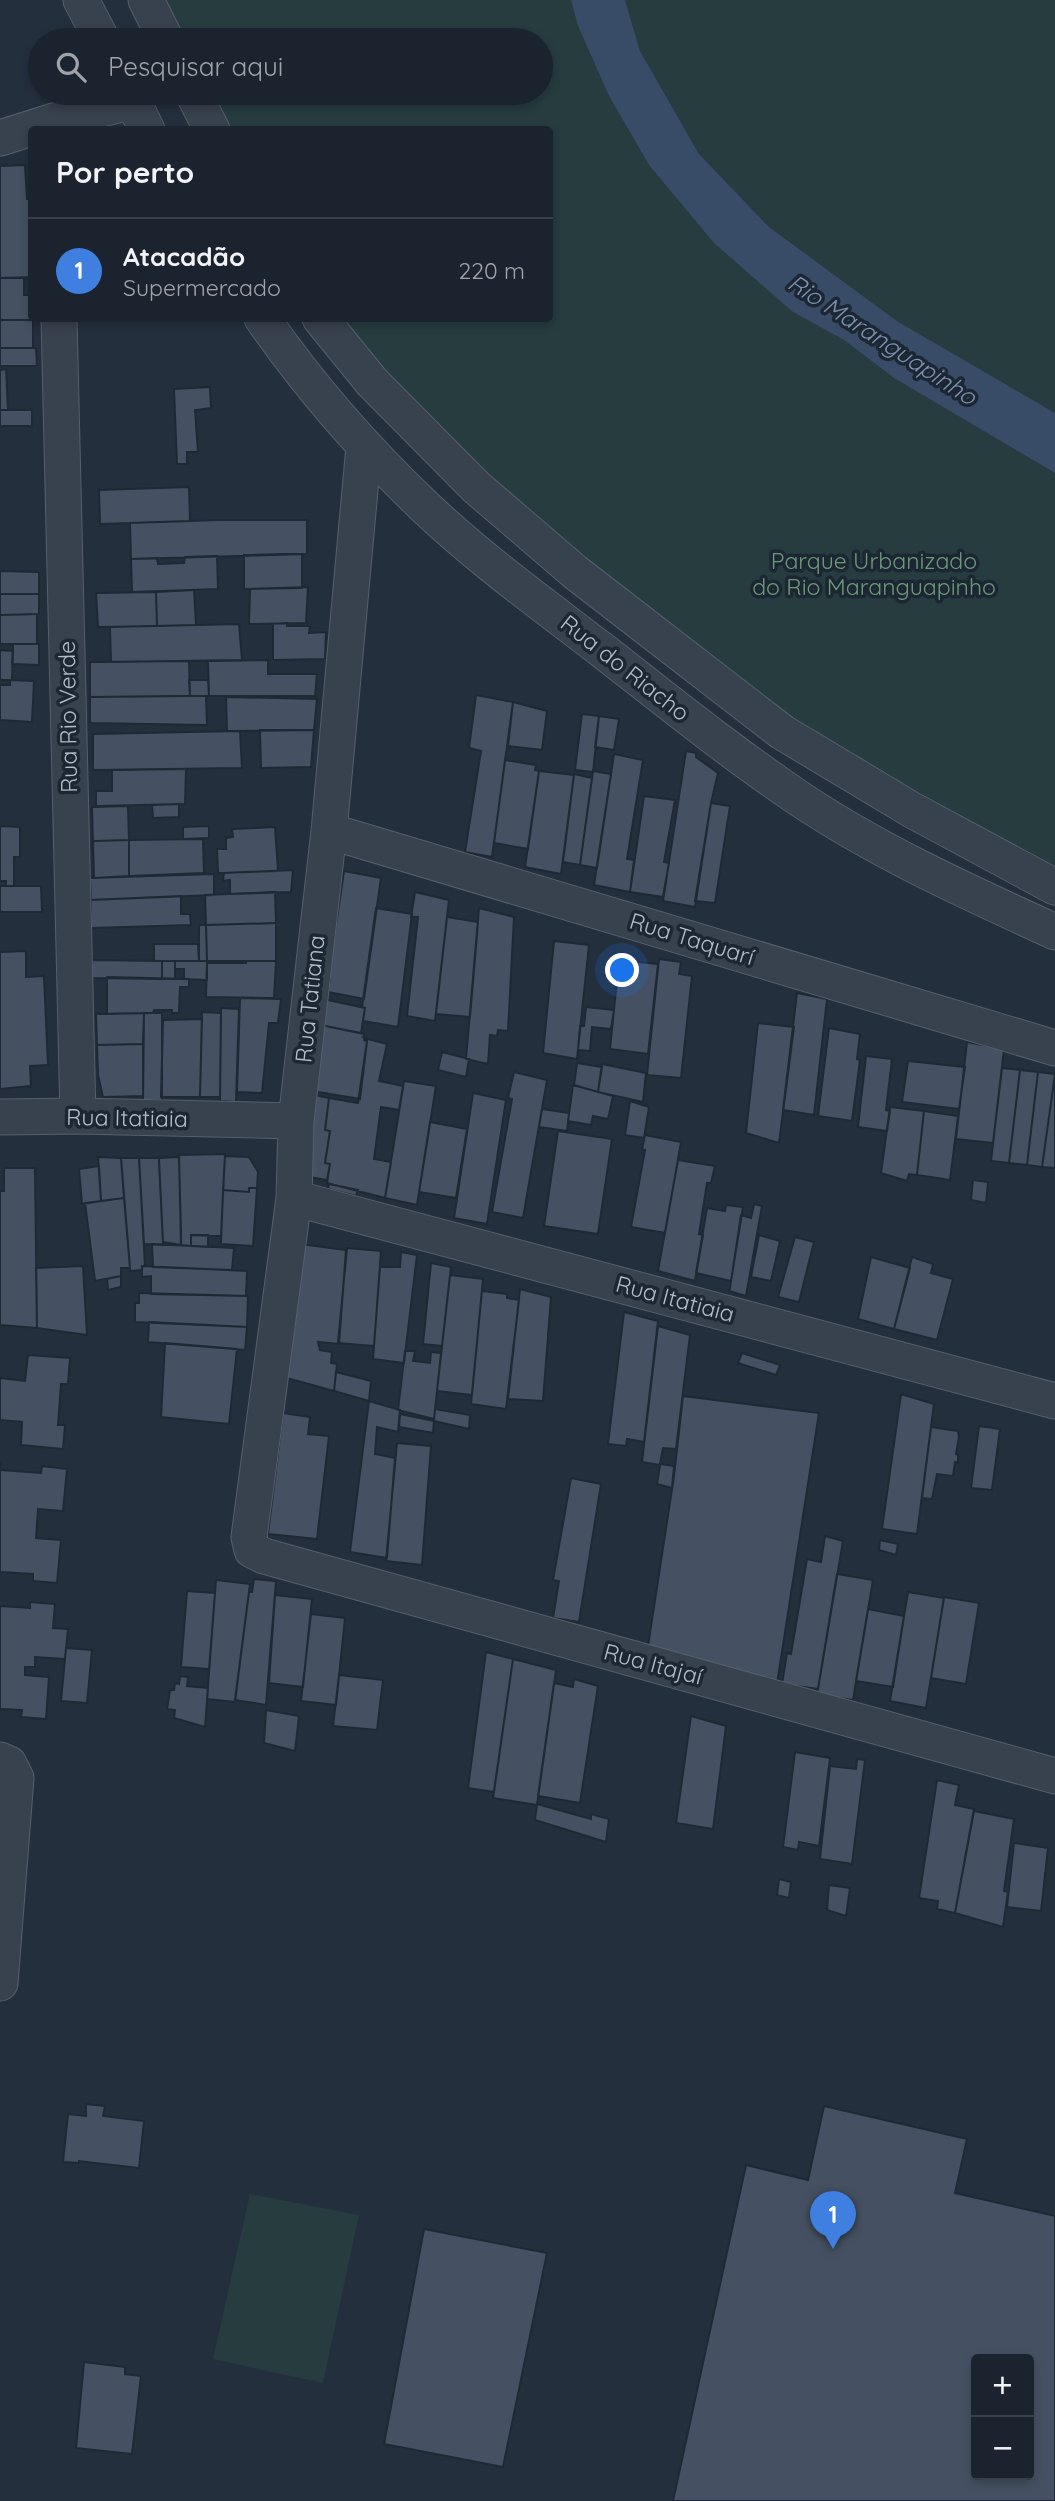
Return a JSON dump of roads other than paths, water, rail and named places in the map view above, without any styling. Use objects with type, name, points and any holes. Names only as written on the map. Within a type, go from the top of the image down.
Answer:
[{"type":"street","points":[[82,0],[96,28]]},
{"type":"street","points":[[146,0],[160,28]]},
{"type":"street","points":[[199,105],[210,126]]},
{"type":"street","points":[[54,125],[137,108]]},
{"type":"street","points":[[0,138],[28,131]]},
{"type":"street","name":"Rua Rio Verde","points":[[59,322],[78,1116]]},
{"type":"street","name":"Rua do Riacho","points":[[265,322],[286,352],[364,446],[426,508],[509,579],[798,798],[881,846],[1055,932]]},
{"type":"street","points":[[323,322],[372,382],[476,487],[575,572],[782,732],[912,810],[1055,887]]},
{"type":"street","name":"Rua Tatiana","points":[[252,1550],[249,1537],[294,1198],[296,1121],[329,831],[364,446]]},
{"type":"street","name":"Rua Taquarí","points":[[329,831],[1055,1048]]},
{"type":"street","name":"Rua Itatiaia","points":[[0,1117],[296,1121]]},
{"type":"street","name":"Rua Itatiaia","points":[[294,1198],[1055,1401]]},
{"type":"street","name":"Rua Itajaí","points":[[252,1550],[264,1556],[1055,1776]]},
{"type":"street","points":[[0,1983],[16,1778],[7,1765]]},
{"type":"water","name":"Rio Maranguapinho","points":[[571,0],[625,0],[640,51],[699,154],[769,227],[897,321],[1055,413],[1055,473],[894,378],[844,340],[793,312],[714,243],[649,165],[609,96],[578,26]]},
{"type":"place","name":"Atacadão","points":[[833,2249]]},
{"type":"park label","name":"Parque Urbanizado do Rio Maranguapinho","points":[[874,574]]}]
